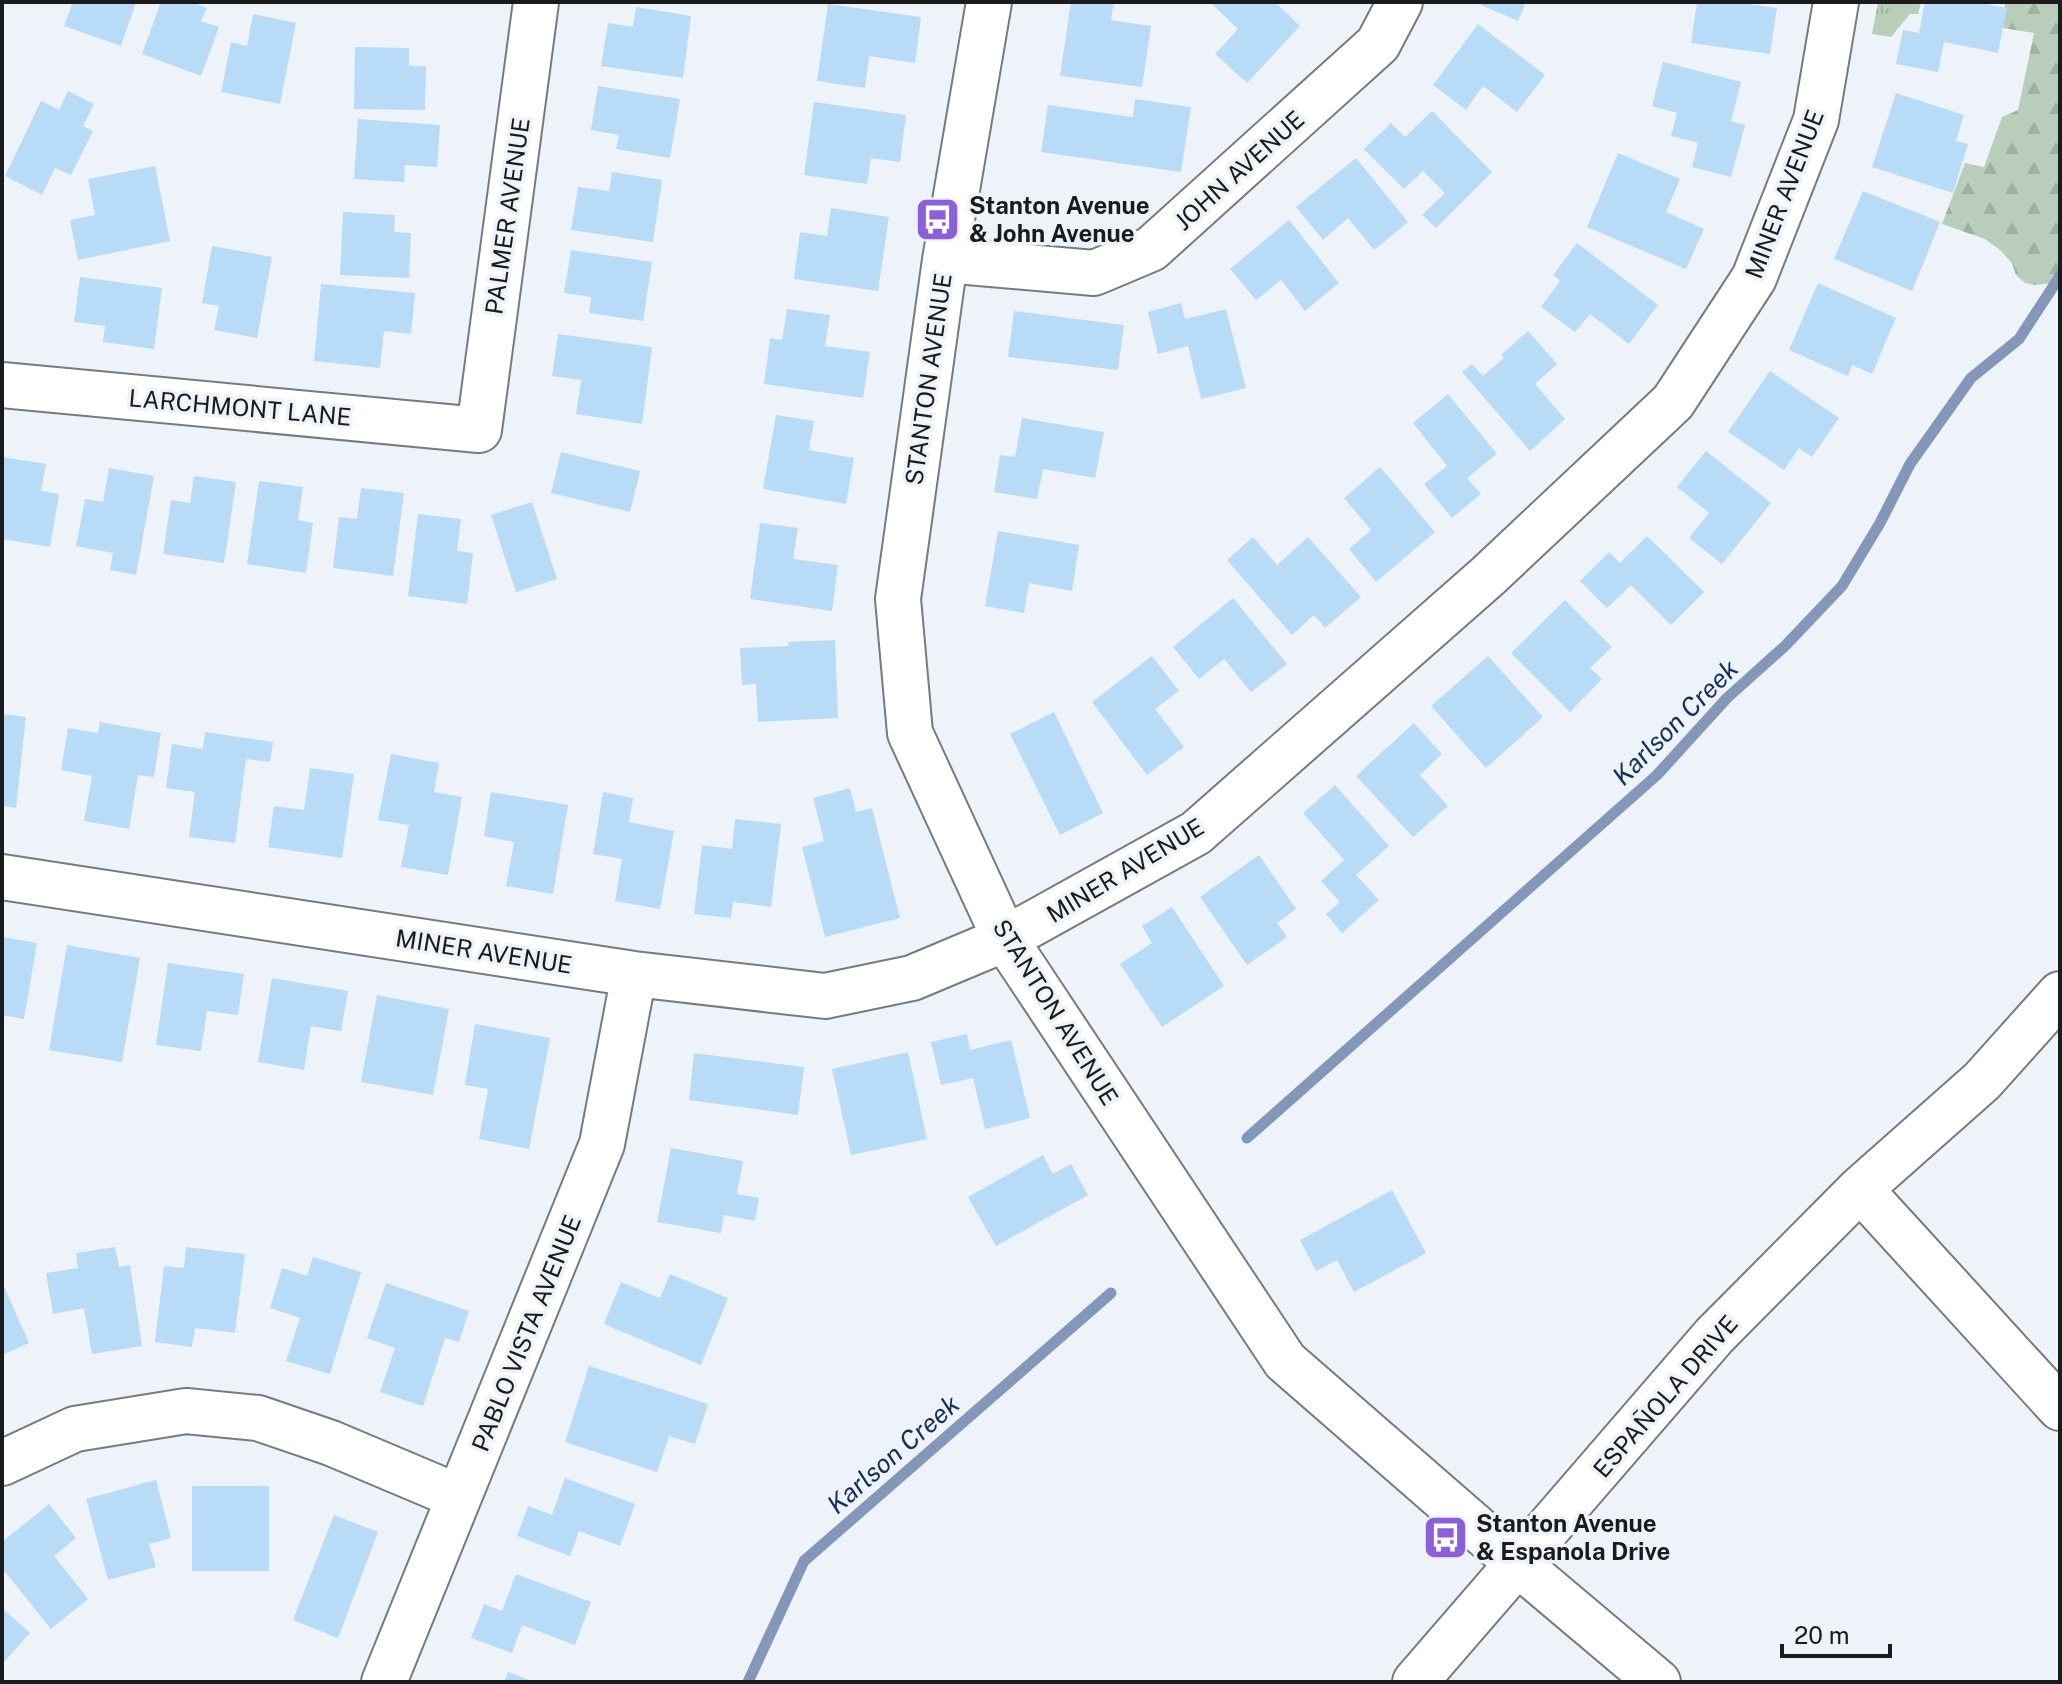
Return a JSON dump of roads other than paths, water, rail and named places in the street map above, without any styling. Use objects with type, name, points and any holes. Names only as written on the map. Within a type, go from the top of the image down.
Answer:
[{"type":"street","name":"STANTON AVENUE","points":[[989,2],[945,260],[898,599],[910,733],[1005,939],[1285,1361],[1658,1682]]},
{"type":"street","name":"JOHN AVENUE","points":[[945,260],[1094,273],[1151,249],[1378,44],[1400,2]]},
{"type":"street","name":"MINER AVENUE","points":[[2,877],[634,974],[825,996],[912,978],[1005,939],[1196,833],[1488,576],[1673,402],[1754,278],[1816,120],[1836,2]]},
{"type":"street","name":"PALMER AVENUE","points":[[479,430],[527,4]]},
{"type":"street","name":"LARCHMONT LANE","points":[[2,385],[479,430]]},
{"type":"street","name":"PABLO VISTA AVENUE","points":[[384,1682],[602,1144],[634,974]]},
{"type":"street","name":"ESPAÑOLA DRIVE","points":[[1415,1682],[1714,1336],[1860,1189],[1982,1081],[2060,994]]},
{"type":"street","points":[[1860,1189],[2060,1408]]},
{"type":"street","points":[[2,1463],[75,1429],[186,1411],[258,1418],[331,1443],[459,1497]]},
{"type":"waterway","name":"Karlson Creek","points":[[1247,1138],[1657,775],[1727,698],[1785,646],[1842,586],[1880,523],[1910,464],[1971,378],[2019,339],[2060,276]]},
{"type":"waterway","name":"Karlson Creek","points":[[748,1682],[804,1561],[1111,1293]]},
{"type":"place","name":"Stanton Avenue & John Avenue","points":[[938,219]]},
{"type":"place","name":"Stanton Avenue & Espanola Drive","points":[[1445,1537]]}]
